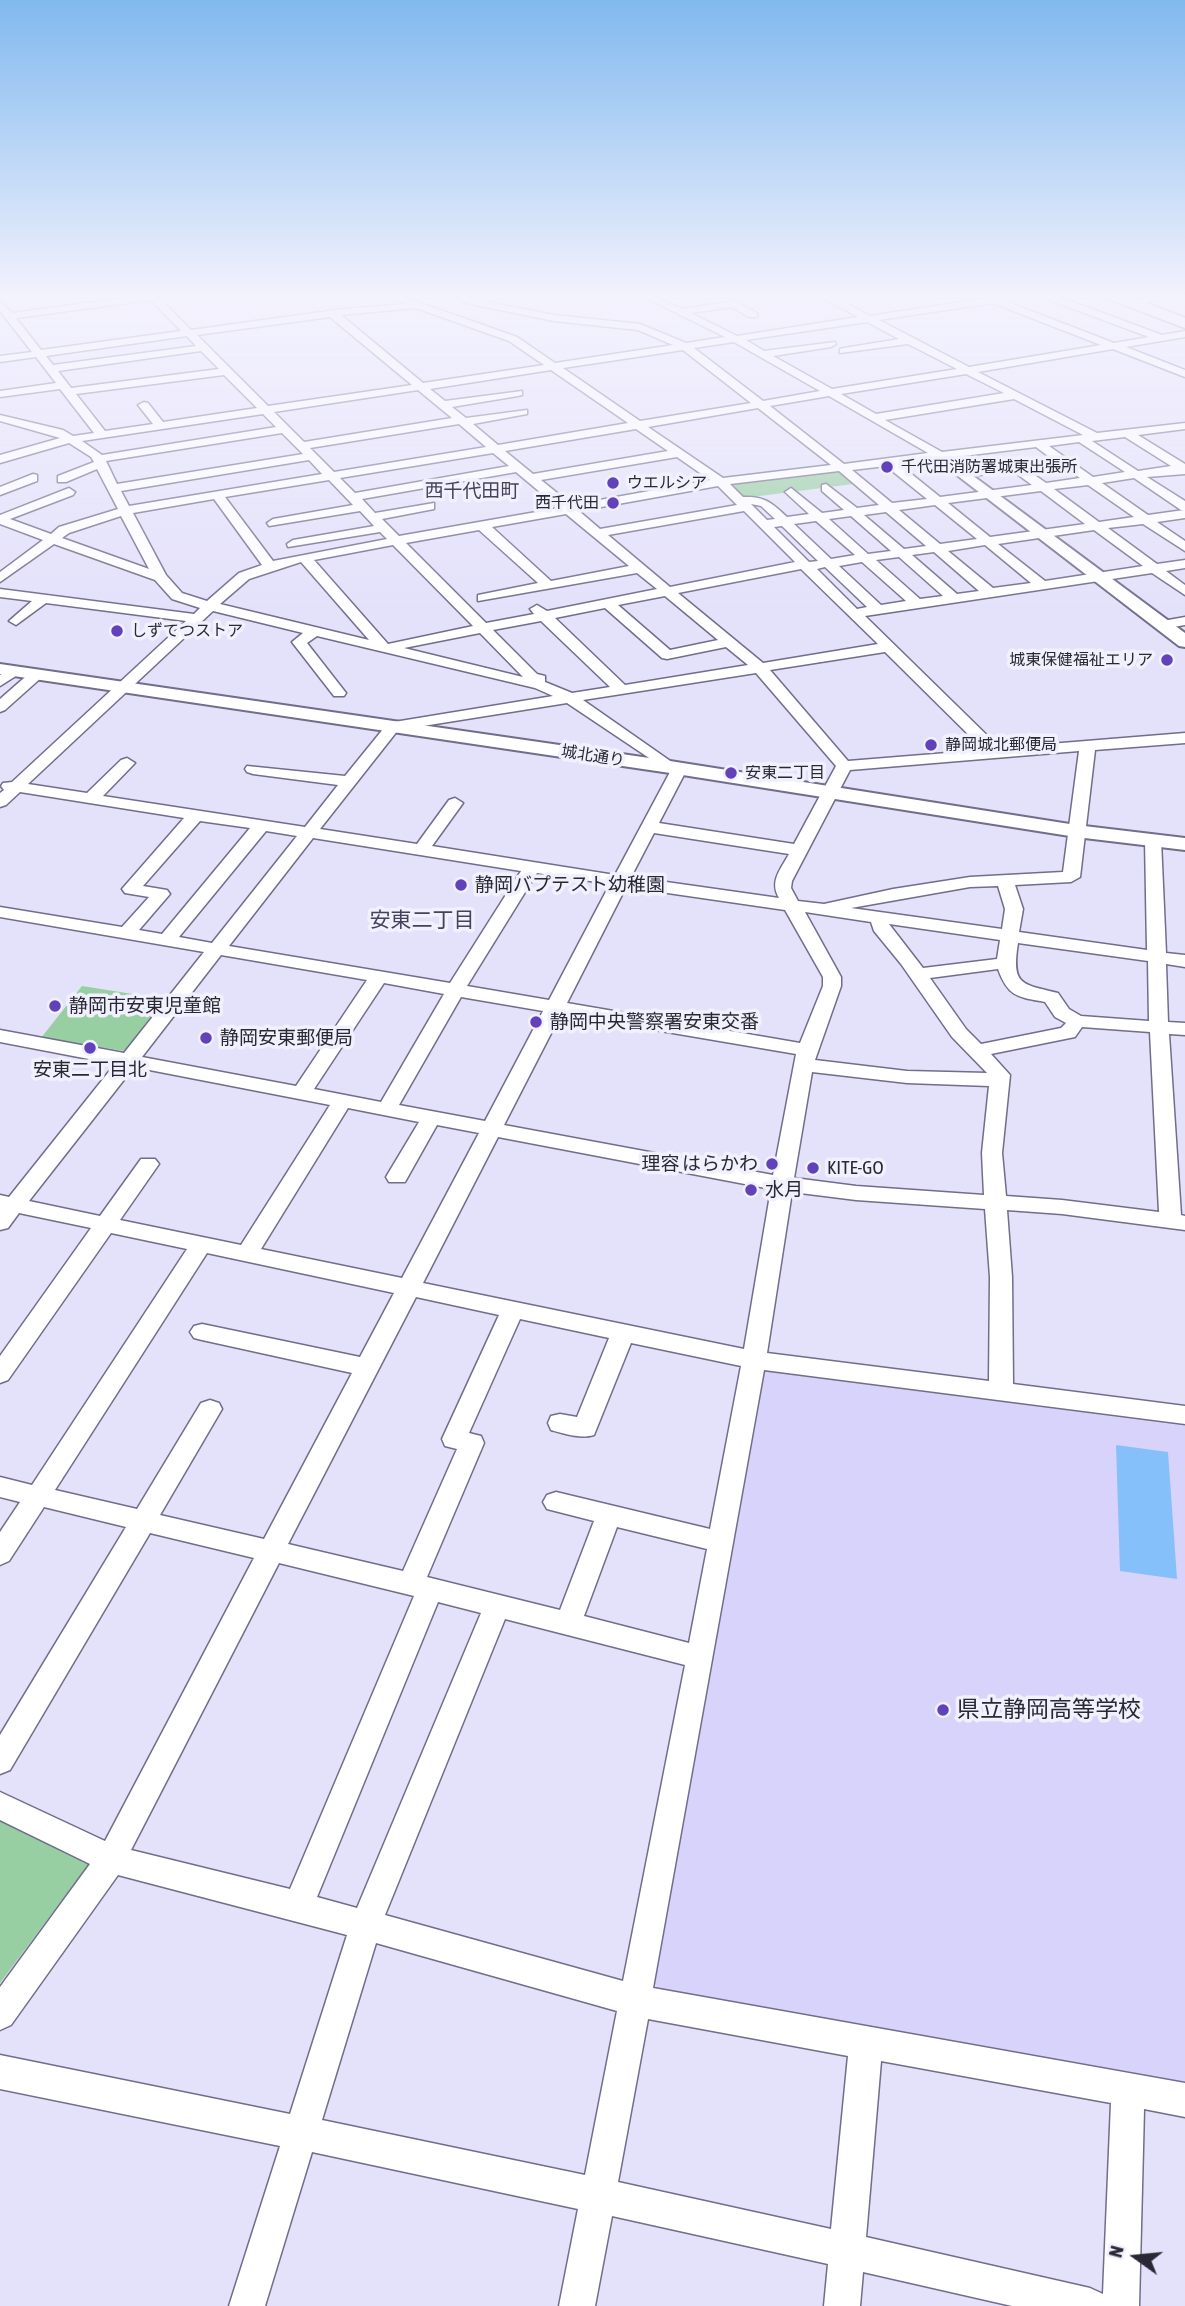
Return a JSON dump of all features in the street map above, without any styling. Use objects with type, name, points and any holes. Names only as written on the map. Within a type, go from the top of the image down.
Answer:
[{"type":"street","points":[[75,401],[102,435]]},
{"type":"street","points":[[0,459],[29,448],[161,427],[183,418],[257,401],[532,677],[570,691],[571,696]]},
{"type":"street","points":[[183,418],[267,411],[334,401]]},
{"type":"street","points":[[438,401],[760,667],[844,766]]},
{"type":"street","points":[[443,405],[470,401]]},
{"type":"street","points":[[603,401],[721,482],[996,753]]},
{"type":"street","points":[[757,401],[990,593]]},
{"type":"street","points":[[0,578],[64,530],[126,510],[783,401]]},
{"type":"street","points":[[843,401],[940,456],[1185,642]]},
{"type":"street","points":[[874,418],[981,401]]},
{"type":"street","points":[[1025,401],[1089,438],[1135,474],[1185,507]]},
{"type":"street","points":[[144,405],[161,427]]},
{"type":"street","points":[[302,446],[523,412]]},
{"type":"street","points":[[0,418],[50,429],[72,440],[100,461],[160,577],[177,596],[540,685],[571,696],[675,768],[650,827],[494,1130],[408,1287],[111,1859],[0,2014]]},
{"type":"street","points":[[183,418],[245,490]]},
{"type":"street","points":[[115,488],[215,456],[285,429]]},
{"type":"street","points":[[405,429],[439,458]]},
{"type":"street","points":[[0,802],[8,786],[123,687],[210,605],[244,576],[270,566],[304,557],[721,482],[1127,433],[1181,430]]},
{"type":"street","points":[[1127,433],[1184,469]]},
{"type":"street","points":[[10,442],[29,448]]},
{"type":"street","points":[[1039,444],[1185,547]]},
{"type":"street","points":[[531,478],[678,453]]},
{"type":"street","points":[[62,479],[100,461],[215,456],[312,456]]},
{"type":"street","points":[[963,473],[1063,461]]},
{"type":"street","points":[[889,462],[1042,585]]},
{"type":"street","points":[[1016,467],[1185,591]]},
{"type":"street","points":[[273,523],[356,500],[518,468]]},
{"type":"street","points":[[765,524],[1184,469]]},
{"type":"street","points":[[0,491],[33,478]]},
{"type":"street","points":[[826,488],[954,598]]},
{"type":"street","points":[[0,530],[4,521],[69,492]]},
{"type":"street","points":[[792,492],[917,604]]},
{"type":"street","points":[[217,495],[270,566]]},
{"type":"street","points":[[293,506],[356,500]]},
{"type":"street","points":[[598,533],[762,501],[878,610]]},
{"type":"street","points":[[373,517],[430,506]]},
{"type":"street","points":[[386,647],[805,565],[829,564],[1185,514]]},
{"type":"street","points":[[4,521],[160,577]]},
{"type":"street","points":[[482,526],[548,585]]},
{"type":"street","points":[[293,544],[383,528]]},
{"type":"street","points":[[304,557],[386,647]]},
{"type":"street","points":[[855,613],[1185,564]]},
{"type":"street","points":[[483,598],[640,568]]},
{"type":"street","points":[[584,578],[667,655],[730,642]]},
{"type":"street","points":[[517,591],[621,689]]},
{"type":"street","points":[[0,593],[196,618]]},
{"type":"street","points":[[16,621],[43,599]]},
{"type":"street","points":[[1162,625],[1185,621]]},
{"type":"street","points":[[316,630],[299,642],[339,693]]},
{"type":"street","points":[[0,1223],[7,1203],[129,1059],[393,726],[889,647]]},
{"type":"street","name":"城北通り","points":[[5,674],[37,674],[675,768],[1076,831],[1185,844]]},
{"type":"street","points":[[0,707],[37,674]]},
{"type":"street","points":[[844,766],[1185,738]]},
{"type":"street","points":[[823,911],[892,894],[1004,879],[1071,877],[1088,746]]},
{"type":"street","points":[[90,799],[127,763]]},
{"type":"street","points":[[577,2306],[721,1542],[784,1184],[793,1118],[805,1057],[832,986],[832,977],[782,888],[844,766]]},
{"type":"street","points":[[253,769],[347,781]]},
{"type":"street","points":[[8,786],[823,911],[1185,961]]},
{"type":"street","points":[[421,850],[455,803]]},
{"type":"street","points":[[127,933],[162,894],[131,889],[196,815]]},
{"type":"street","points":[[167,940],[262,825]]},
{"type":"street","points":[[650,827],[799,850]]},
{"type":"street","points":[[0,1036],[784,1184],[856,1193],[995,1201],[1177,1222],[1159,1027],[1153,840]]},
{"type":"street","points":[[387,1110],[456,989],[532,867]]},
{"type":"street","points":[[1004,879],[1014,909],[1005,963],[1013,985],[1023,992],[1051,997],[1068,1018],[1077,1021],[1185,1029]]},
{"type":"street","points":[[0,912],[556,1006],[907,1077],[1000,1080]]},
{"type":"street","points":[[880,919],[880,927],[954,1025],[1000,1075],[992,1153],[1000,1277],[1001,1392]]},
{"type":"street","points":[[918,974],[1005,963]]},
{"type":"street","points":[[301,1093],[379,976]]},
{"type":"street","points":[[977,1051],[1068,1033],[1077,1021]]},
{"type":"street","points":[[247,1253],[342,1101]]},
{"type":"street","points":[[397,1177],[431,1118]]},
{"type":"street","points":[[0,1374],[148,1164]]},
{"type":"street","points":[[7,1203],[754,1360],[1185,1416]]},
{"type":"street","points":[[0,1554],[202,1244]]},
{"type":"street","points":[[298,1906],[472,1443],[454,1439],[513,1309]]},
{"type":"street","points":[[202,1332],[366,1367]]},
{"type":"street","points":[[560,1423],[585,1429],[623,1332]]},
{"type":"street","points":[[0,1761],[210,1409]]},
{"type":"street","points":[[0,1486],[700,1657]]},
{"type":"street","points":[[556,1502],[721,1542]]},
{"type":"street","points":[[568,1624],[609,1515]]},
{"type":"street","points":[[247,2306],[365,1926],[498,1606]]},
{"type":"street","points":[[0,1805],[111,1859],[298,1906],[636,2001],[1185,2100]]},
{"type":"street","points":[[842,2306],[866,2042]]},
{"type":"street","points":[[0,2072],[597,2195],[848,2249],[1090,2306]]},
{"type":"street","points":[[1121,2306],[1128,2088]]},
{"type":"shaded area","name":"県立静岡高等学校","points":[[764,1370],[1185,1426],[1185,2087],[648,1994]]},
{"type":"green space","points":[[837,471],[853,484],[744,498],[730,484]]},
{"type":"green space","points":[[82,986],[164,999],[125,1051],[41,1038]]},
{"type":"green space","points":[[0,1816],[91,1861],[0,1983]]},
{"type":"water","points":[[1116,1445],[1168,1452],[1177,1579],[1120,1571]]},
{"type":"place","name":"千代田消防署城東出張所","points":[[887,467]]},
{"type":"place","name":"ウエルシア","points":[[613,483]]},
{"type":"place","name":"西千代田","points":[[613,503]]},
{"type":"place","name":"しずてつストア","points":[[117,631]]},
{"type":"place","name":"城東保健福祉エリア","points":[[1167,660]]},
{"type":"place","name":"静岡城北郵便局","points":[[931,745]]},
{"type":"place","name":"安東二丁目","points":[[731,773]]},
{"type":"place","name":"静岡バプテスト幼稚園","points":[[461,885]]},
{"type":"place","name":"静岡市安東児童館","points":[[55,1006]]},
{"type":"place","name":"静岡中央警察署安東交番","points":[[536,1022]]},
{"type":"place","name":"静岡安東郵便局","points":[[206,1038]]},
{"type":"place","name":"安東二丁目北","points":[[90,1048]]},
{"type":"place","name":"理容 はらかわ","points":[[772,1164]]},
{"type":"place","name":"KITE-GO","points":[[813,1168]]},
{"type":"place","name":"水月","points":[[751,1190]]},
{"type":"place","name":"県立静岡高等学校","points":[[943,1710]]},
{"type":"district","name":"西千代田町","points":[[472,491]]},
{"type":"district","name":"安東二丁目","points":[[422,920]]}]
